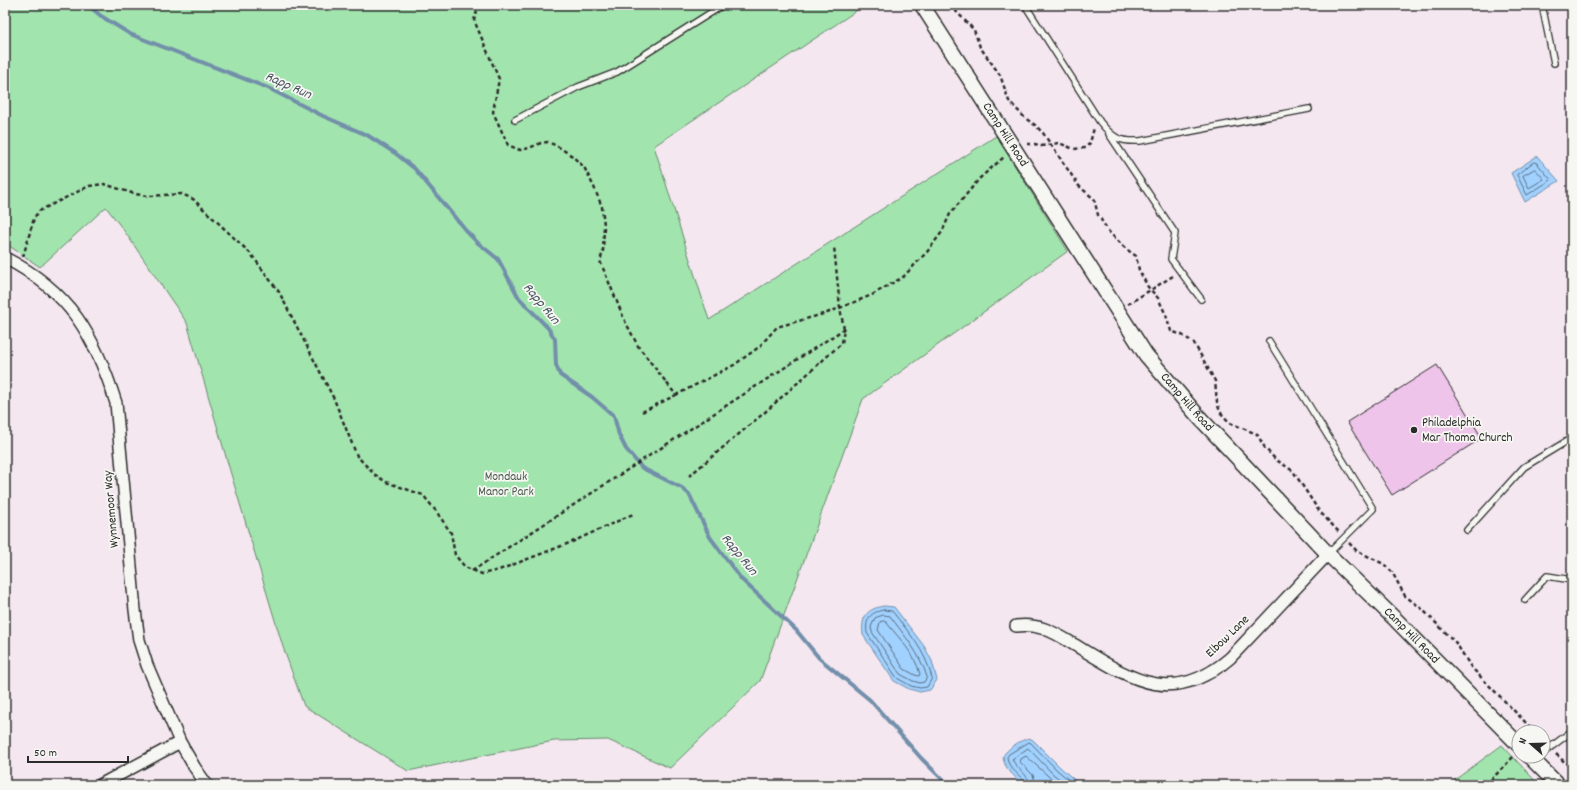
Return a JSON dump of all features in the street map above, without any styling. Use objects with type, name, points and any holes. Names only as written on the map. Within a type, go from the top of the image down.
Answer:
[{"type":"street","name":"Camp Hill Road","points":[[922,5],[1146,355],[1198,416],[1328,554],[1396,620],[1511,738]]},
{"type":"street","name":"Wynnemoor Way","points":[[5,258],[21,266],[62,299],[76,315],[89,334],[107,376],[116,403],[139,640],[147,665],[180,742],[207,785]]},
{"type":"street","name":"Elbow Lane","points":[[1016,626],[1027,624],[1055,633],[1117,670],[1136,678],[1150,683],[1175,685],[1203,676],[1217,669],[1226,662],[1328,554]]},
{"type":"street","points":[[100,785],[180,742]]},
{"type":"street","points":[[1542,764],[1558,785]]},
{"type":"lane","points":[[516,120],[578,87],[617,72],[724,5]]},
{"type":"lane","points":[[1025,5],[1100,122],[1176,233],[1171,259],[1201,299]]},
{"type":"lane","points":[[1542,5],[1554,63]]},
{"type":"lane","points":[[1109,134],[1125,142],[1140,141],[1309,109]]},
{"type":"lane","points":[[1270,341],[1373,509],[1328,554]]},
{"type":"lane","points":[[1467,530],[1524,467],[1572,438]]},
{"type":"lane","points":[[1525,600],[1547,576],[1572,580]]},
{"type":"lane","points":[[1551,746],[1572,731]]},
{"type":"path","points":[[481,5],[474,20],[499,79],[493,112],[504,138],[508,144],[520,150],[548,142],[558,146],[571,155],[584,167],[602,207],[604,225],[603,251],[600,261],[625,321],[638,346],[676,395]]},
{"type":"path","points":[[950,5],[974,30],[980,47],[1000,75],[1009,101],[1024,118],[1035,125],[1043,133],[1079,186],[1094,199],[1098,215],[1109,232],[1126,249],[1136,256],[1139,270],[1148,286],[1158,298],[1166,315],[1171,331],[1182,335],[1194,343],[1215,381],[1217,402],[1220,412],[1230,423],[1257,434],[1275,459],[1293,471],[1319,511],[1357,551],[1384,564],[1392,572],[1405,596],[1420,607],[1456,643],[1471,667],[1527,724]]},
{"type":"path","points":[[642,412],[734,365],[759,347],[777,327],[840,308],[872,295],[903,277],[927,252],[942,232],[950,214],[980,178],[1000,159],[1025,144],[1035,144],[1041,146],[1059,144],[1074,149],[1085,148],[1090,143],[1093,130],[1100,122]]},
{"type":"path","points":[[21,266],[34,218],[39,210],[90,186],[104,184],[135,194],[149,196],[182,194],[193,200],[251,254],[279,292],[334,399],[357,456],[374,474],[386,482],[423,495],[436,510],[451,533],[455,555],[465,567],[482,574],[499,570],[572,542],[632,514]]},
{"type":"path","points":[[689,476],[842,343],[844,329],[840,308],[834,246]]},
{"type":"path","points":[[1118,310],[1152,291],[1180,272]]},
{"type":"path","points":[[472,571],[844,329]]},
{"type":"path","points":[[1486,785],[1511,760]]},
{"type":"green space","name":"Mondauk Manor Park","points":[[5,5],[865,5],[654,146],[709,320],[996,136],[1068,251],[863,399],[760,681],[670,768],[608,740],[554,741],[408,771],[304,706],[283,647],[187,323],[125,232],[106,207],[40,267],[5,243],[5,158],[8,152],[5,150]]},
{"type":"green space","points":[[1502,745],[1511,755],[1511,764],[1520,764],[1539,785],[1448,785]]},
{"type":"water","points":[[1537,156],[1559,181],[1525,202],[1511,173]]},
{"type":"water","points":[[884,606],[894,607],[924,646],[932,661],[937,680],[930,690],[920,692],[909,689],[894,681],[863,635],[863,623],[866,615],[873,609]]},
{"type":"water","points":[[1029,738],[1033,740],[1080,785],[1022,785],[1005,765],[1003,756],[1014,745]]},
{"type":"building","name":"Philadelphia Mar Thoma Church","points":[[1437,365],[1482,438],[1392,495],[1347,422]]},
{"type":"waterway","name":"Rapp Run","points":[[88,5],[101,16],[130,34],[268,88],[323,116],[367,135],[395,153],[415,169],[466,231],[498,259],[519,298],[548,328],[555,339],[556,365],[560,375],[592,397],[614,416],[619,435],[626,449],[642,468],[682,488],[689,494],[710,537],[741,579],[796,630],[819,658],[870,700],[921,758],[948,785]]},
{"type":"place","name":"Philadelphia Mar Thoma Church","points":[[1414,430]]}]
